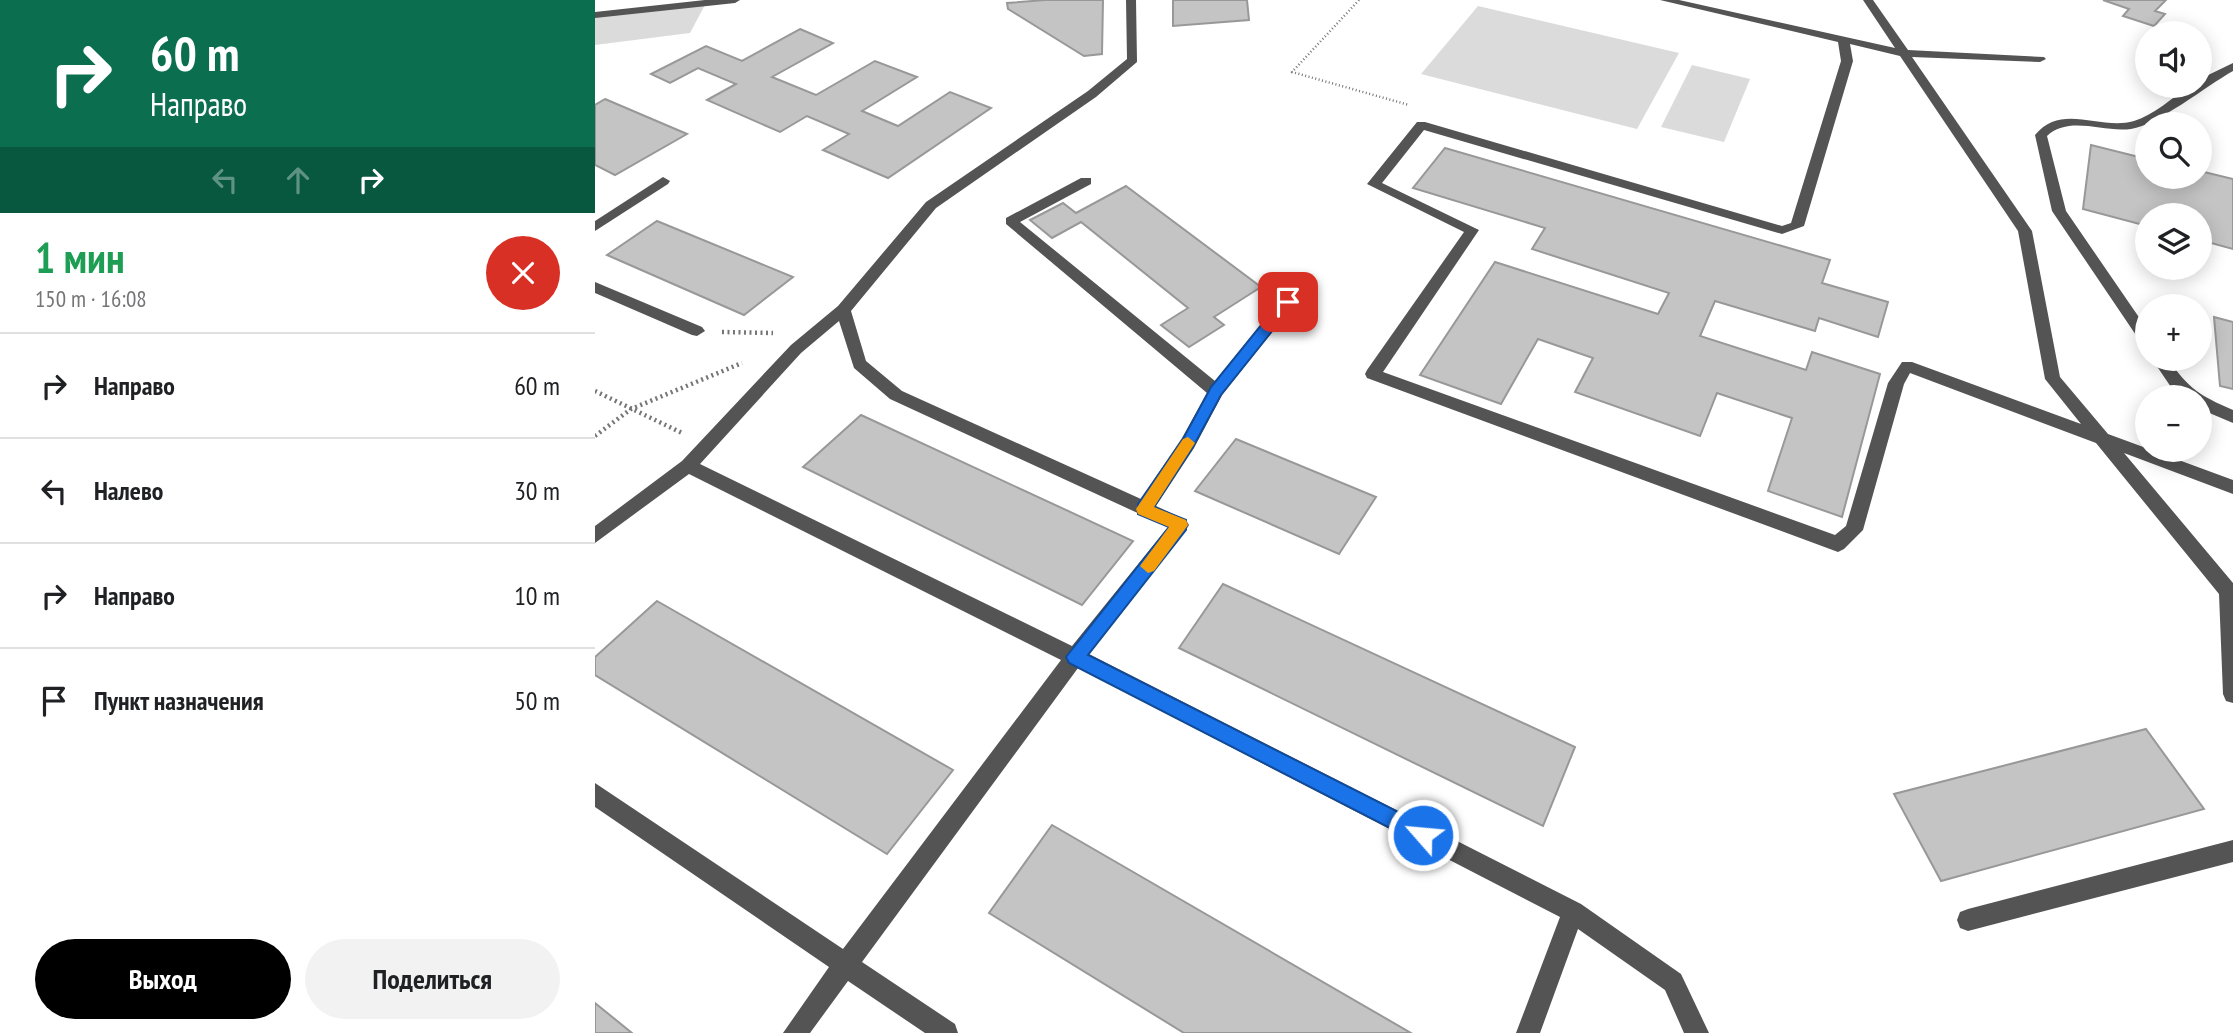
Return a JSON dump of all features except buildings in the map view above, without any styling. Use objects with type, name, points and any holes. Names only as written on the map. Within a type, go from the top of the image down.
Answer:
[{"type":"lane","points":[[595,15],[735,0]]},
{"type":"lane","points":[[595,536],[688,466],[756,390],[843,310],[931,205],[1092,94],[1133,60],[1131,0]]},
{"type":"lane","points":[[1665,0],[1903,53],[2040,59]]},
{"type":"lane","points":[[1868,0],[2025,231],[2053,379],[2228,591],[2233,694]]},
{"type":"lane","points":[[1843,39],[1847,61],[1797,226],[1782,230],[1421,125],[1374,184],[1472,230],[1373,374],[1839,544],[1854,530],[1896,383],[1906,366],[2233,487]]},
{"type":"lane","points":[[2212,77],[2233,65]]},
{"type":"lane","points":[[2135,322],[2059,211],[2041,135],[2049,125],[2065,121],[2108,126],[2135,125],[2178,98]]},
{"type":"lane","points":[[595,227],[663,181]]},
{"type":"lane","points":[[1086,181],[1010,221],[1216,391]]},
{"type":"lane","points":[[595,287],[697,331]]},
{"type":"lane","points":[[1144,509],[1188,443],[1216,391],[1288,302]]},
{"type":"lane","points":[[796,1033],[1075,657],[1180,525],[896,395],[859,364],[843,310]]},
{"type":"lane","points":[[2212,407],[2233,417]]},
{"type":"lane","points":[[688,466],[1075,657],[1573,912],[1673,982],[1696,1033]]},
{"type":"lane","points":[[595,794],[847,963],[946,1033]]},
{"type":"lane","points":[[1968,920],[2233,851]]},
{"type":"lane","points":[[1528,1033],[1573,912]]},
{"type":"path","points":[[1359,0],[1292,72],[1431,111],[1421,125]]},
{"type":"path","points":[[697,331],[814,334]]},
{"type":"path","points":[[595,436],[631,409],[753,359]]},
{"type":"path","points":[[595,391],[707,445]]},
{"type":"shaded area","points":[[706,3],[690,33],[595,45],[595,15]]},
{"type":"shaded area","points":[[1478,6],[1679,53],[1637,129],[1421,74]]},
{"type":"shaded area","points":[[1692,65],[1750,79],[1724,142],[1661,127]]},
{"type":"slow traffic","points":[[1148,566],[1180,525],[1144,509],[1188,443]]},
{"type":"route","points":[[1288,302],[1216,391],[1188,443],[1144,509],[1180,525],[1075,657],[1423,835]]}]
